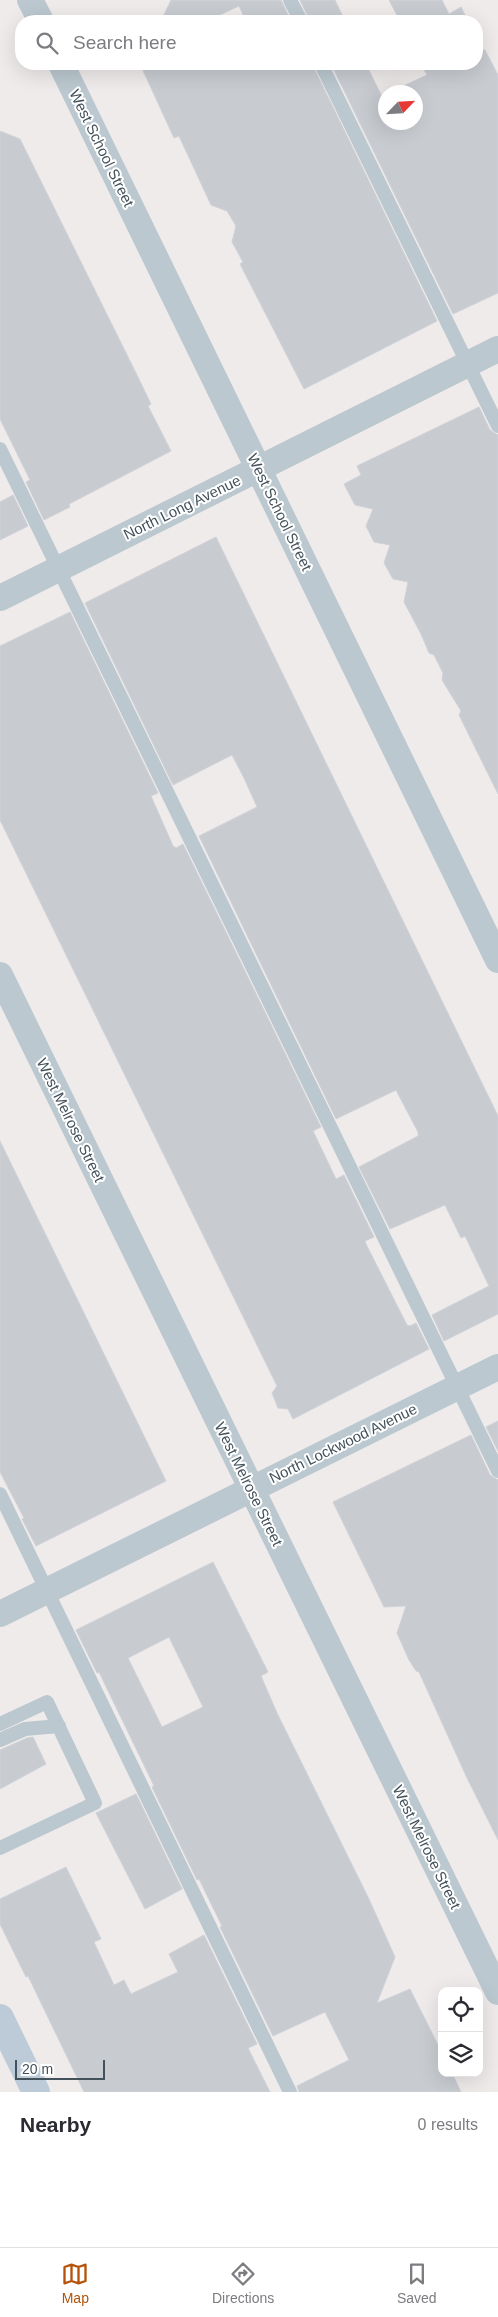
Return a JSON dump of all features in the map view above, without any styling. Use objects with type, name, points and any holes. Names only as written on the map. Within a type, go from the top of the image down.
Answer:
[{"type":"main road","points":[[0,2018],[36,2092]]},
{"type":"street","points":[[30,0],[37,15]]},
{"type":"street","name":"West School Street","points":[[64,70],[498,960]]},
{"type":"street","name":"North Long Avenue","points":[[0,598],[498,349]]},
{"type":"street","name":"West Melrose Street","points":[[0,975],[498,1992]]},
{"type":"street","name":"North Lockwood Avenue","points":[[0,1614],[498,1367]]},
{"type":"lane","points":[[290,0],[298,15]]},
{"type":"lane","points":[[325,70],[498,426]]},
{"type":"lane","points":[[0,449],[498,1471]]},
{"type":"lane","points":[[0,1494],[290,2092]]},
{"type":"lane","points":[[0,1724],[47,1702],[95,1803],[0,1848]]},
{"type":"lane","points":[[0,1740],[25,1728],[59,1726]]},
{"type":"building","points":[[171,0],[281,0],[288,15],[243,15],[239,6],[220,15],[164,15]]},
{"type":"building","points":[[300,0],[335,0],[342,15],[307,15]]},
{"type":"building","points":[[389,0],[442,0],[449,14],[461,7],[465,15],[397,15]]},
{"type":"building","points":[[483,50],[485,50],[498,75],[498,293],[453,314],[334,70],[369,70],[378,89],[378,130],[423,130],[423,85],[405,85],[427,75],[424,70],[483,70]]},
{"type":"building","points":[[143,70],[315,70],[437,321],[304,389],[240,264],[243,262],[232,242],[236,226],[227,211],[211,205],[179,136],[174,138]]},
{"type":"building","points":[[0,131],[20,139],[151,404],[148,406],[171,451],[69,504],[70,507],[44,520],[26,482],[30,480],[0,419]]},
{"type":"building","points":[[479,407],[490,430],[498,435],[498,794],[459,715],[461,711],[442,680],[443,673],[434,655],[429,653],[404,602],[408,582],[393,579],[384,563],[390,545],[374,542],[366,526],[373,509],[355,505],[344,484],[361,475],[357,466]]},
{"type":"building","points":[[13,495],[28,526],[0,540],[0,502]]},
{"type":"building","points":[[216,537],[498,1116],[498,1314],[444,1341],[432,1315],[489,1286],[465,1236],[461,1238],[445,1205],[390,1229],[359,1167],[418,1136],[418,1132],[396,1090],[336,1119],[199,836],[257,807],[244,778],[232,755],[173,785],[85,603]]},
{"type":"building","points":[[70,612],[158,793],[151,796],[173,846],[176,848],[183,844],[321,1127],[313,1131],[336,1179],[344,1175],[374,1237],[365,1241],[366,1244],[407,1325],[410,1326],[416,1323],[429,1349],[293,1419],[288,1409],[278,1408],[272,1393],[277,1386],[0,820],[0,646]]},
{"type":"building","points":[[0,1141],[166,1481],[36,1546],[0,1472]]},
{"type":"building","points":[[498,1421],[498,1451],[486,1427]]},
{"type":"building","points":[[471,1435],[490,1475],[498,1480],[498,1840],[467,1778],[419,1672],[416,1671],[409,1660],[397,1633],[406,1606],[384,1607],[333,1502]]},
{"type":"building","points":[[213,1562],[268,1672],[261,1676],[277,1713],[368,1897],[395,1957],[377,2003],[410,1989],[438,2045],[438,2077],[454,2077],[461,2092],[299,2092],[297,2086],[349,2060],[325,2012],[273,2036],[220,1927],[222,1926],[199,1879],[197,1880],[152,1787],[154,1786],[99,1672],[97,1673],[76,1630]],"holes":[[[169,1637],[203,1707],[162,1727],[128,1658]]]},
{"type":"building","points":[[33,1737],[46,1764],[0,1789],[0,1750]]},
{"type":"building","points":[[136,1794],[182,1889],[145,1909],[96,1813]]},
{"type":"building","points":[[66,1867],[101,1939],[94,1942],[114,1985],[124,1980],[131,1994],[178,1972],[169,1954],[204,1935],[257,2044],[248,2048],[270,2092],[84,2092],[28,1976],[26,1977],[0,1924],[0,1899]]}]
